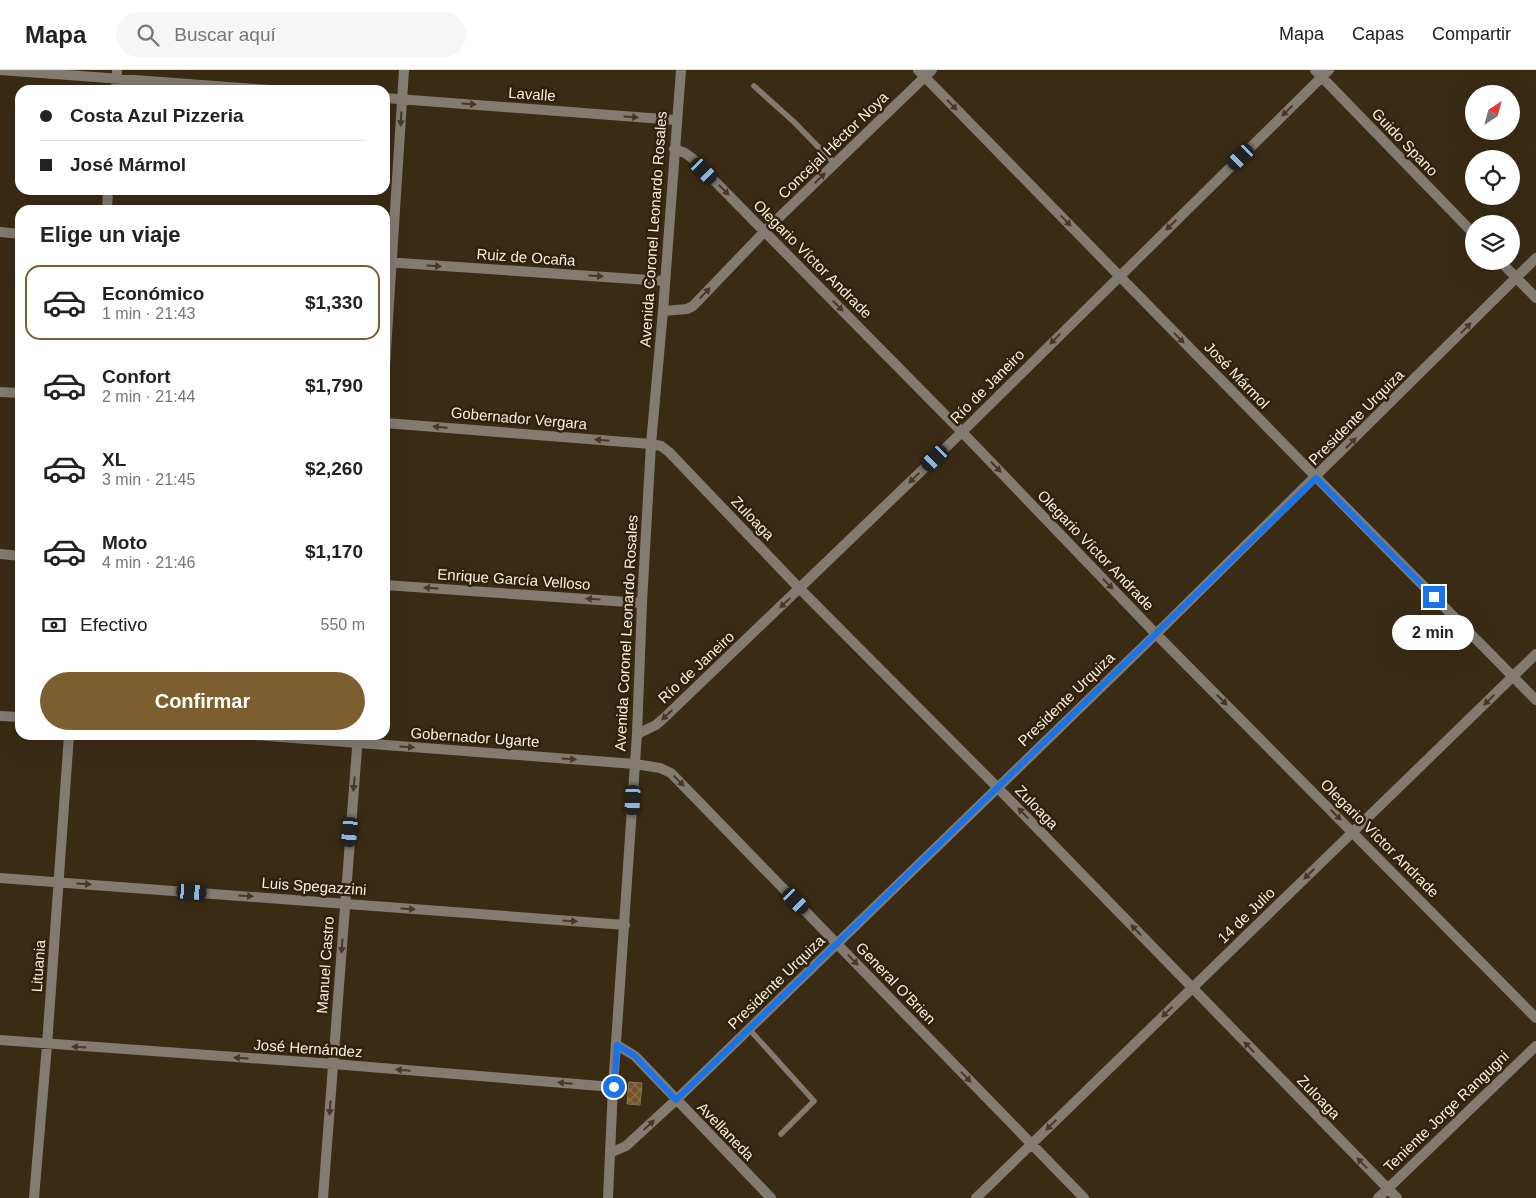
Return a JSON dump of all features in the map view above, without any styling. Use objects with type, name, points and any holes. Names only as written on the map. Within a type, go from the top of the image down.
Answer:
[{"type":"street","points":[[0,70],[193,85]]},
{"type":"street","points":[[390,250],[404,70]]},
{"type":"street","name":"Avenida Coronel Leonardo Rosales","points":[[608,1198],[637,734],[651,444],[681,70]]},
{"type":"street","name":"Concejal Héctor Noya","points":[[663,311],[686,309],[693,306],[765,231],[835,164],[925,72]]},
{"type":"street","name":"José Mármol","points":[[925,72],[1119,276],[1536,700]]},
{"type":"street","name":"Río de Janeiro","points":[[637,734],[656,725],[664,718],[800,589],[962,432],[1322,72]]},
{"type":"street","name":"Guido Spano","points":[[1322,72],[1465,224]]},
{"type":"street","name":"Lavalle","points":[[390,98],[676,120]]},
{"type":"street","name":"Olegario Víctor Andrade","points":[[674,149],[692,158],[765,231],[1156,634],[1536,1018]]},
{"type":"street","points":[[0,232],[15,234]]},
{"type":"street","name":"Presidente Urquiza","points":[[610,1153],[626,1146],[676,1100],[1316,478],[1536,258]]},
{"type":"street","name":"Ruiz de Ocaña","points":[[390,263],[664,281]]},
{"type":"street","points":[[1508,270],[1536,298]]},
{"type":"street","points":[[0,392],[15,393]]},
{"type":"street","name":"Gobernador Vergara","points":[[390,423],[651,444]]},
{"type":"street","name":"Zuloaga","points":[[651,444],[661,446],[669,452],[800,589],[997,787],[1396,1198]]},
{"type":"street","points":[[0,554],[15,556]]},
{"type":"street","name":"Enrique García Velloso","points":[[390,585],[642,603]]},
{"type":"street","name":"14 de Julio","points":[[976,1198],[1536,654]]},
{"type":"street","points":[[0,716],[15,717]]},
{"type":"street","name":"Lituania","points":[[34,1198],[69,740]]},
{"type":"street","name":"Manuel Castro","points":[[323,1198],[358,740]]},
{"type":"street","name":"Gobernador Ugarte","points":[[369,740],[635,764]]},
{"type":"street","name":"General O'Brien","points":[[635,764],[660,768],[671,773],[1084,1198]]},
{"type":"street","name":"Luis Spegazzini","points":[[0,878],[625,925]]},
{"type":"street","name":"José Hernández","points":[[0,1040],[614,1087]]},
{"type":"street","name":"Avellaneda","points":[[617,1045],[635,1056],[770,1198]]},
{"type":"street","name":"Teniente Jorge Rangugni","points":[[1378,1198],[1536,1046]]},
{"type":"lane","points":[[754,86],[794,122],[835,164]]},
{"type":"lane","points":[[749,1029],[814,1101],[781,1134]]},
{"type":"building","points":[[629,1082],[642,1083],[640,1105],[627,1104]]},
{"type":"route","points":[[614,1087],[617,1045],[635,1056],[676,1100],[1316,478],[1434,597]]}]
